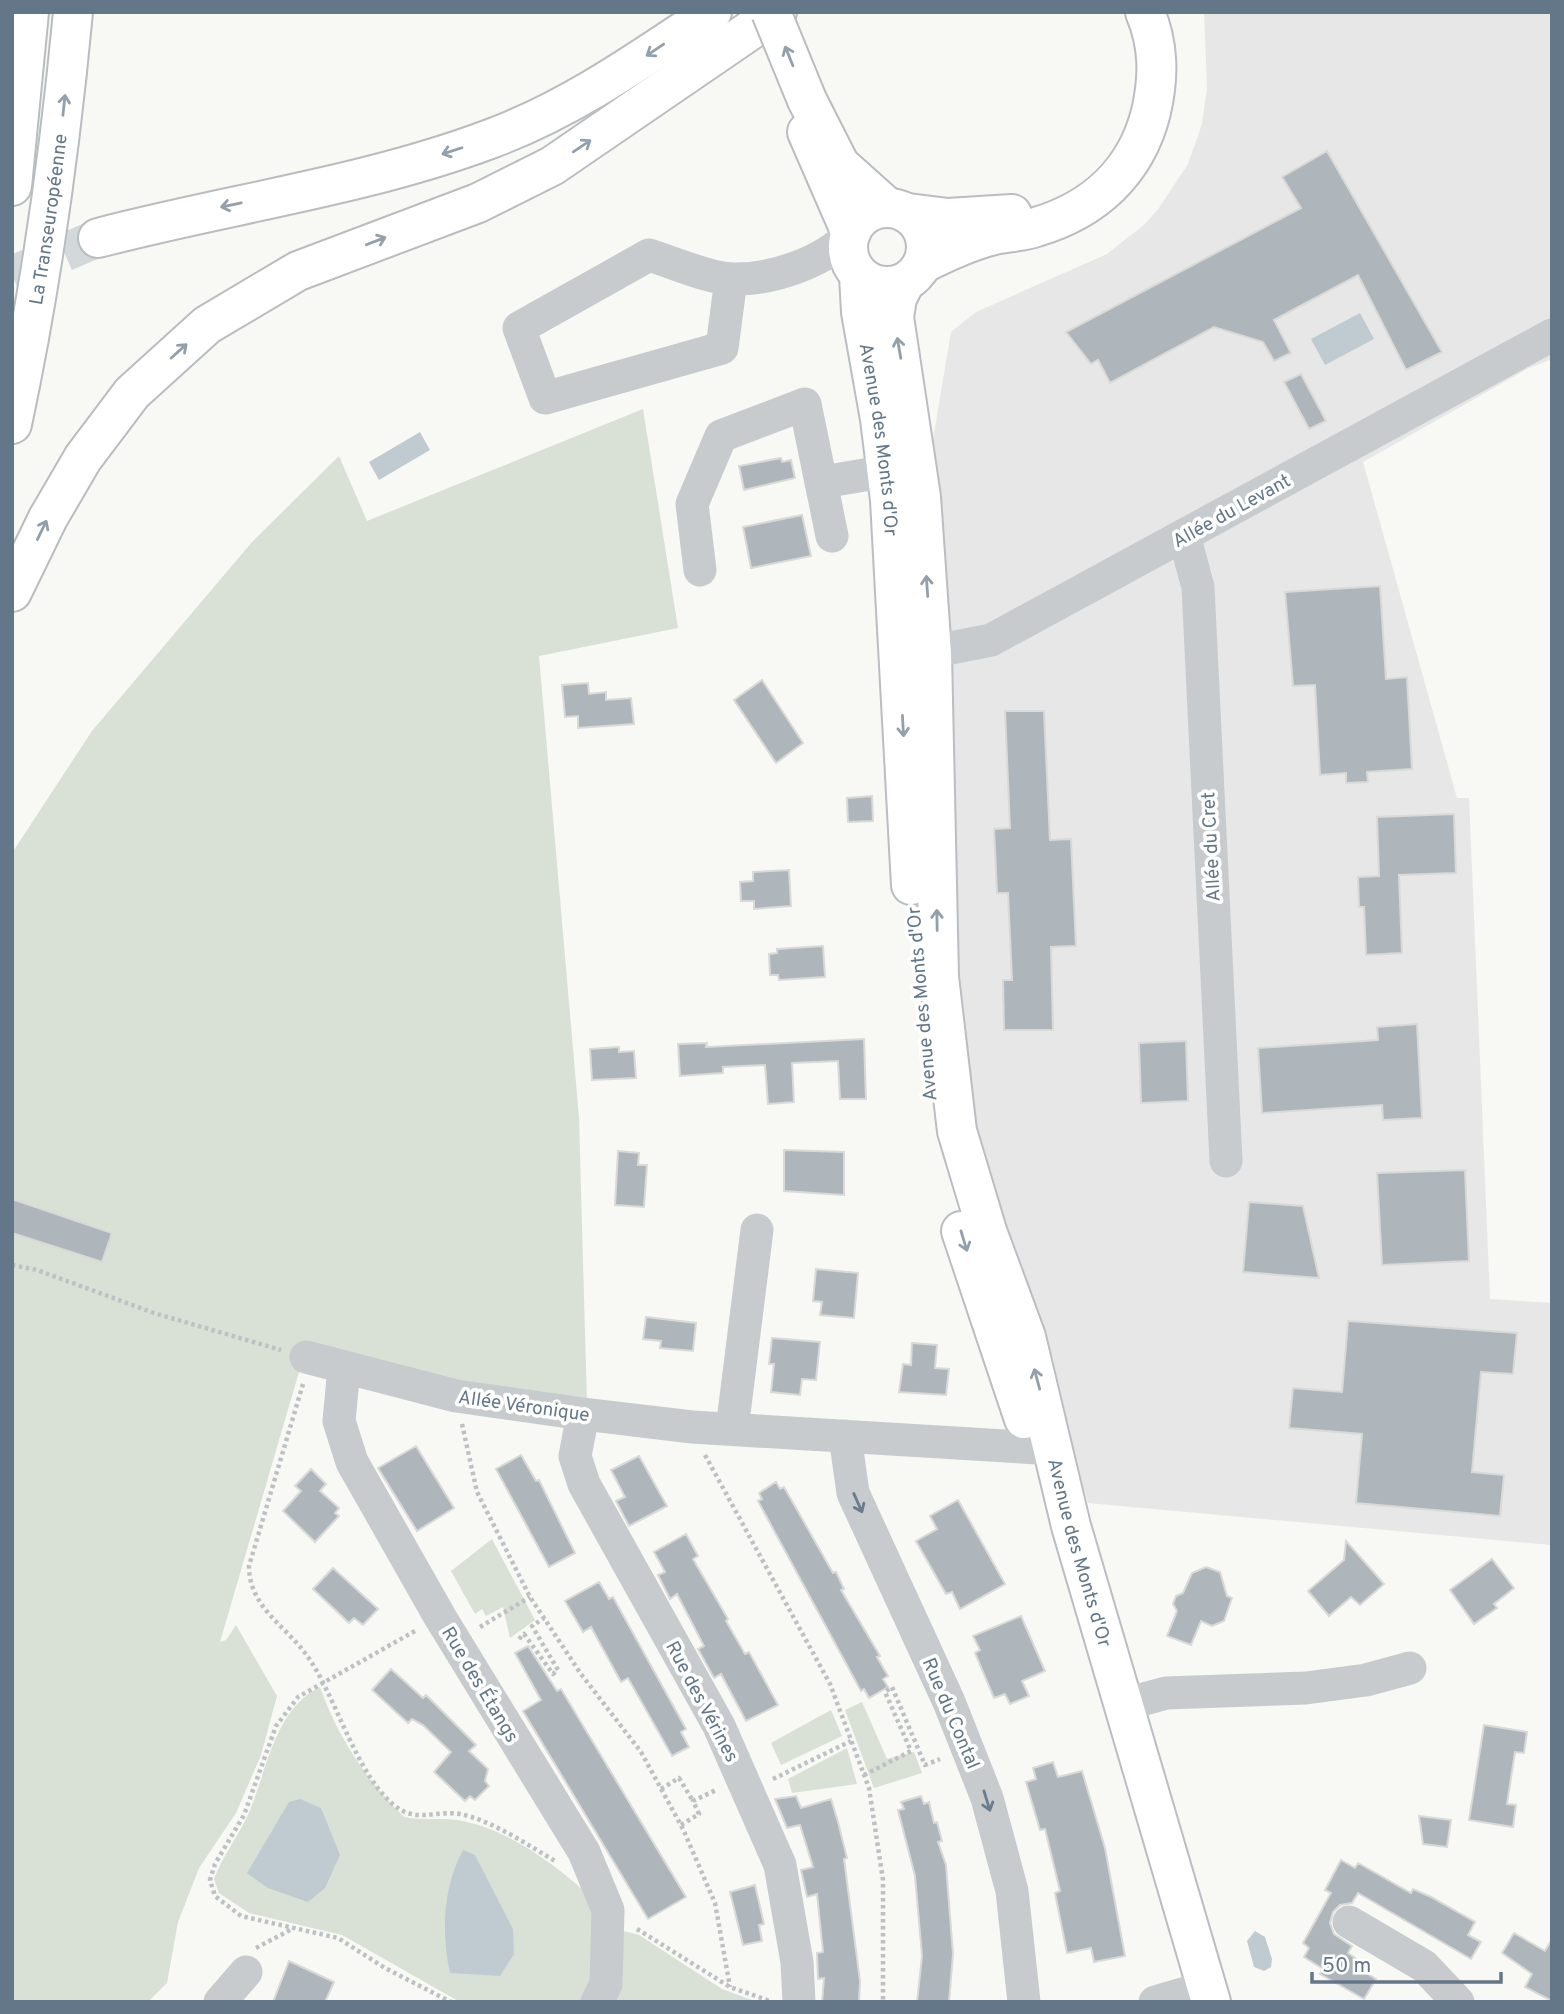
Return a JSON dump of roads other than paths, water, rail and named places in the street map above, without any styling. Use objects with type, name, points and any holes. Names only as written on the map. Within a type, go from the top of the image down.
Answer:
[{"type":"main road","name":"La Transeuropéenne","points":[[12,186],[29,12]]},
{"type":"main road","name":"La Transeuropéenne","points":[[12,424],[34,318],[63,115],[73,12]]},
{"type":"main road","points":[[97,238],[191,213],[398,169],[492,139],[597,89],[712,12]]},
{"type":"main road","points":[[771,12],[845,258],[880,287],[914,273],[971,242],[1033,228],[1068,216],[1096,200],[1117,179],[1135,156],[1147,126],[1157,86],[1157,60],[1145,12]]},
{"type":"main road","points":[[12,592],[48,518],[83,458],[132,393],[207,325],[298,271],[478,202],[552,166],[777,12]]},
{"type":"main road","points":[[845,258],[869,212],[898,211],[948,218],[1004,215],[1035,209],[1066,196],[1093,177],[1116,148],[1131,119],[1137,86],[1134,41],[1124,12]]},
{"type":"main road","points":[[800,102],[840,165],[923,229],[927,241],[914,273]]},
{"type":"main road","name":"Avenue des Monts d'Or","points":[[845,258],[902,469]]},
{"type":"main road","name":"Avenue des Monts d'Or","points":[[914,273],[897,298],[894,317],[916,656],[915,981],[933,1132],[964,1239],[1043,1448],[1060,1545],[1126,1704],[1209,1994]]},
{"type":"street","points":[[731,279],[722,348],[545,398],[519,328],[649,255],[731,279],[762,276],[845,258]]},
{"type":"street","name":"Allée du Levant","points":[[916,656],[991,640],[1552,335]]},
{"type":"street","points":[[700,570],[692,504],[721,436],[805,404],[832,536]]},
{"type":"street","points":[[823,482],[902,469]]},
{"type":"street","name":"Allée du Cret","points":[[1184,535],[1198,587],[1226,1161]]},
{"type":"street","points":[[732,1429],[757,1230]]},
{"type":"street","name":"Allée Véronique","points":[[308,1358],[456,1396],[583,1414],[732,1429],[1043,1448]]},
{"type":"street","name":"Rue des Étangs","points":[[344,1368],[339,1421],[352,1462],[448,1630],[584,1852],[608,1910],[606,1984],[597,2002]]},
{"type":"street","name":"Rue des Vérines","points":[[583,1414],[575,1456],[584,1484],[719,1726],[780,1865],[796,1962],[799,2002]]},
{"type":"street","name":"Rue du Contal","points":[[845,1436],[853,1493],[949,1702],[987,1798],[1012,1891],[1024,2002]]},
{"type":"street","points":[[1126,1704],[1166,1693],[1306,1688],[1366,1680],[1410,1668]]},
{"type":"street","points":[[1349,1922],[1424,1966],[1458,2002]]},
{"type":"street","points":[[220,2002],[246,1972]]},
{"type":"street","points":[[1155,2002],[1209,1994]]},
{"type":"tunnel","points":[[12,275],[98,238]]}]
